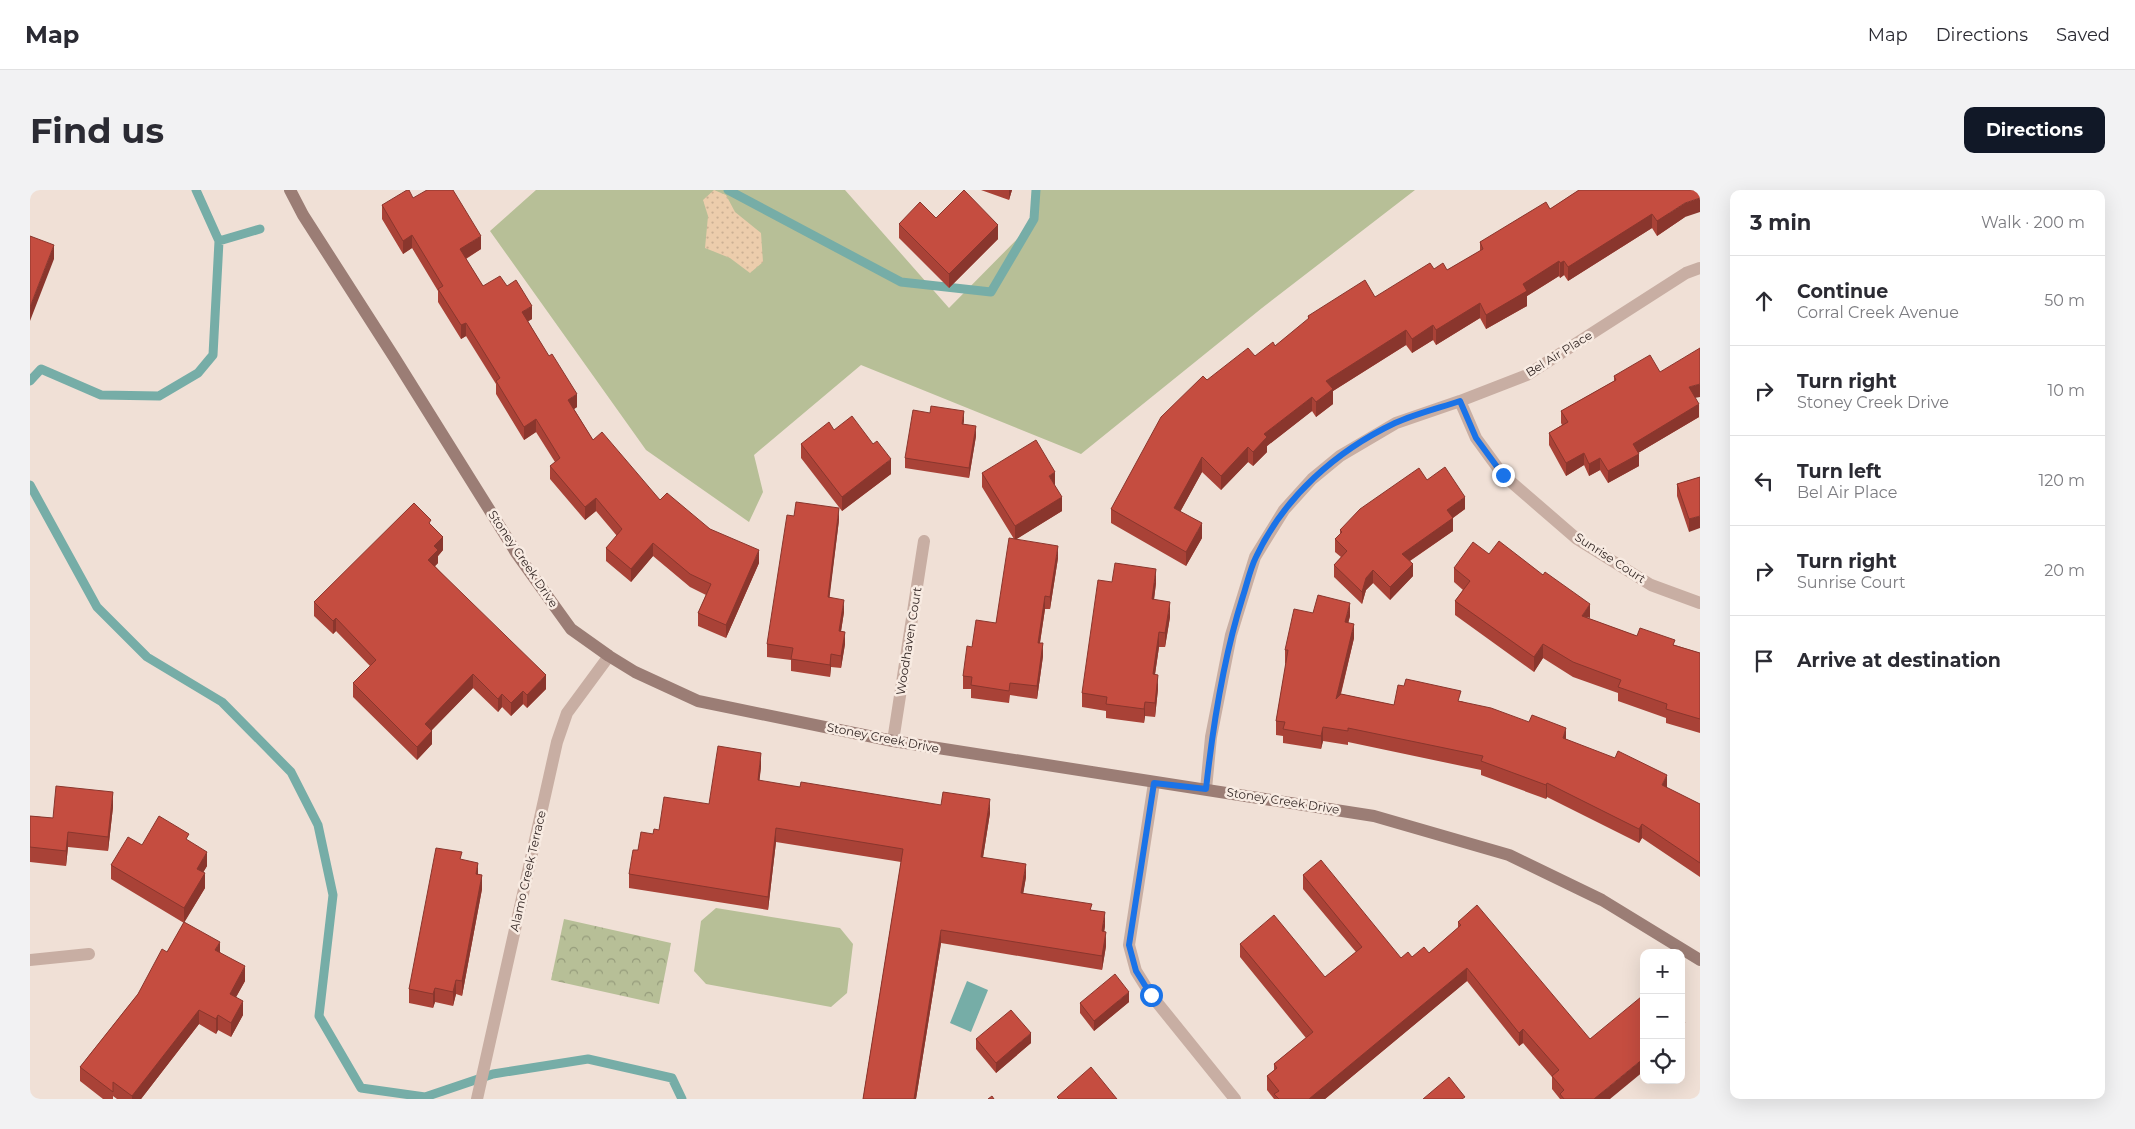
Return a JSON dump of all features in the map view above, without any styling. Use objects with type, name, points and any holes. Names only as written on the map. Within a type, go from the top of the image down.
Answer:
[{"type":"street","name":"Stoney Creek Drive","points":[[290,190],[303,215],[394,356],[517,554],[571,629],[635,672],[698,701],[893,742],[1374,816],[1509,856],[1602,900],[1700,960]]},
{"type":"street","name":"Bel Air Place","points":[[1206,789],[1211,736],[1231,635],[1255,557],[1284,510],[1312,479],[1340,456],[1396,423],[1527,375],[1686,273],[1700,268]]},
{"type":"street","name":"Sunrise Court","points":[[1460,401],[1476,438],[1503,475],[1577,539],[1651,585],[1700,603]]},
{"type":"street","name":"Woodhaven Court","points":[[893,742],[924,541]]},
{"type":"street","name":"Alamo Creek Terrace","points":[[477,1099],[557,742],[567,713],[609,656]]},
{"type":"street","points":[[1154,783],[1129,945],[1136,971],[1151,995],[1235,1099]]},
{"type":"street","points":[[30,960],[89,954]]},
{"type":"green space","points":[[536,190],[845,190],[949,308],[1032,224],[1032,190],[1415,190],[1262,308],[1081,454],[861,365],[754,455],[763,492],[749,522],[646,450],[490,231]]},
{"type":"green space","points":[[716,908],[840,928],[853,944],[847,993],[831,1007],[706,984],[694,971],[701,921]]},
{"type":"green space","points":[[564,919],[671,943],[659,1004],[551,980]]},
{"type":"sand","points":[[714,190],[726,195],[735,212],[761,233],[763,262],[750,273],[730,258],[705,248],[708,216],[703,200]]},
{"type":"water","points":[[967,981],[988,990],[971,1032],[950,1023]]},
{"type":"building","points":[[409,190],[413,198],[427,190],[453,190],[481,236],[460,249],[483,286],[500,276],[507,286],[516,280],[532,306],[522,312],[549,356],[552,354],[577,394],[568,400],[593,440],[602,432],[660,500],[667,493],[710,529],[759,550],[726,625],[698,613],[711,584],[690,574],[653,543],[631,569],[606,548],[622,529],[596,498],[585,507],[550,466],[560,458],[536,419],[524,427],[496,381],[500,378],[466,323],[461,325],[438,289],[443,286],[412,235],[403,241],[382,205]]},
{"type":"building","points":[[964,190],[998,225],[949,274],[899,224],[920,202],[936,218]]},
{"type":"building","points":[[1579,190],[1700,190],[1700,198],[1685,203],[1657,221],[1652,214],[1568,267],[1564,261],[1560,263],[1559,261],[1523,284],[1527,291],[1486,315],[1480,303],[1436,330],[1433,325],[1412,339],[1406,330],[1326,381],[1333,389],[1316,402],[1312,397],[1264,434],[1267,437],[1253,452],[1248,447],[1221,476],[1202,457],[1174,508],[1202,523],[1186,552],[1111,509],[1161,417],[1203,376],[1207,380],[1248,348],[1255,356],[1273,342],[1275,346],[1309,318],[1308,316],[1365,280],[1375,297],[1430,263],[1434,269],[1443,263],[1447,270],[1483,249],[1480,242],[1546,202],[1550,209]]},
{"type":"building","points":[[30,236],[54,245],[30,307]]},
{"type":"building","points":[[1700,348],[1700,384],[1689,387],[1699,404],[1633,444],[1639,454],[1608,471],[1600,458],[1589,464],[1584,453],[1566,463],[1549,433],[1568,422],[1561,411],[1616,380],[1614,376],[1650,355],[1660,372]]},
{"type":"building","points":[[931,406],[964,411],[962,424],[976,426],[969,468],[905,458],[913,410],[930,413]]},
{"type":"building","points":[[852,416],[873,444],[877,441],[891,459],[842,497],[801,444],[829,422],[834,430]]},
{"type":"building","points":[[1036,440],[1055,472],[1049,476],[1062,497],[1015,526],[982,473]]},
{"type":"building","points":[[1445,467],[1465,497],[1447,510],[1453,518],[1402,554],[1413,564],[1390,587],[1373,570],[1366,578],[1362,592],[1334,565],[1347,551],[1335,539],[1342,532],[1340,530],[1360,509],[1419,468],[1427,480]]},
{"type":"building","points":[[1700,477],[1700,516],[1689,519],[1677,484]]},
{"type":"building","points":[[796,502],[839,508],[828,597],[844,600],[839,631],[845,632],[841,656],[831,654],[830,665],[791,659],[793,648],[767,644],[787,515],[794,516]]},
{"type":"building","points":[[414,503],[431,520],[429,523],[443,537],[434,546],[438,550],[428,560],[546,675],[527,695],[523,691],[511,703],[502,694],[498,699],[473,674],[425,724],[432,731],[417,747],[353,683],[376,660],[336,618],[333,621],[314,602]]},
{"type":"building","points":[[1009,538],[1058,546],[1050,597],[1045,596],[1038,643],[1043,643],[1037,686],[1010,683],[1009,691],[971,685],[972,677],[963,676],[967,646],[972,647],[976,620],[996,623]]},
{"type":"building","points":[[1499,541],[1543,575],[1545,572],[1590,604],[1582,616],[1637,636],[1640,628],[1675,640],[1673,645],[1700,653],[1700,719],[1666,709],[1667,704],[1618,687],[1621,680],[1573,662],[1543,644],[1534,657],[1455,601],[1470,581],[1454,568],[1473,542],[1489,554]]},
{"type":"building","points":[[1115,563],[1156,569],[1152,599],[1170,602],[1165,633],[1159,632],[1153,674],[1158,675],[1155,703],[1145,702],[1144,709],[1106,704],[1107,697],[1082,693],[1098,580],[1112,582]]},
{"type":"building","points":[[1318,595],[1350,603],[1345,622],[1354,624],[1336,699],[1341,694],[1394,705],[1398,685],[1404,686],[1406,679],[1461,691],[1458,701],[1491,708],[1529,722],[1532,715],[1566,728],[1563,738],[1615,758],[1618,751],[1667,775],[1662,785],[1700,804],[1700,863],[1642,824],[1639,829],[1547,783],[1546,785],[1481,761],[1483,756],[1348,728],[1348,731],[1323,727],[1321,736],[1283,729],[1285,722],[1276,721],[1288,650],[1285,650],[1294,609],[1313,613]]},
{"type":"building","points":[[718,746],[761,753],[758,780],[800,787],[801,782],[941,805],[943,792],[990,799],[981,857],[1026,864],[1021,893],[1092,904],[1090,910],[1105,912],[1102,931],[1106,932],[1102,956],[941,930],[914,1099],[863,1099],[903,849],[776,828],[768,897],[629,874],[633,850],[638,850],[641,832],[653,834],[654,829],[659,830],[664,797],[709,804]]},
{"type":"building","points":[[56,786],[113,792],[108,837],[68,832],[66,851],[30,847],[30,816],[53,818]]},
{"type":"building","points":[[159,816],[189,834],[186,839],[207,852],[197,869],[205,873],[184,908],[111,865],[128,837],[142,845]]},
{"type":"building","points":[[436,848],[462,852],[460,859],[478,863],[476,874],[482,875],[462,981],[456,980],[453,992],[435,988],[433,994],[409,989]]},
{"type":"building","points":[[1321,860],[1401,958],[1408,952],[1412,957],[1424,947],[1429,953],[1461,925],[1458,922],[1477,905],[1590,1039],[1640,998],[1640,1061],[1594,1099],[1564,1099],[1560,1094],[1564,1090],[1552,1076],[1559,1070],[1523,1029],[1519,1033],[1467,968],[1309,1099],[1279,1099],[1274,1094],[1279,1091],[1267,1076],[1277,1068],[1274,1064],[1313,1032],[1240,944],[1274,915],[1325,977],[1362,947],[1303,875]]},
{"type":"building","points":[[184,922],[220,942],[215,950],[245,966],[230,994],[243,1001],[231,1023],[218,1015],[216,1019],[199,1010],[132,1096],[113,1082],[113,1092],[80,1067],[138,994],[162,949],[167,952]]},
{"type":"building","points":[[1115,974],[1129,992],[1094,1021],[1080,1003]]},
{"type":"building","points":[[1011,1010],[1031,1033],[996,1063],[976,1039]]},
{"type":"building","points":[[1091,1067],[1117,1099],[1059,1099],[1057,1097]]},
{"type":"building","points":[[1449,1077],[1465,1097],[1462,1099],[1423,1099]]},
{"type":"waterway","points":[[30,381],[41,369],[101,395],[159,396],[198,373],[213,355],[219,241],[196,190]]},
{"type":"waterway","points":[[728,190],[901,282],[991,292],[1034,219],[1036,190]]},
{"type":"waterway","points":[[219,241],[260,229]]},
{"type":"waterway","points":[[30,485],[97,607],[147,657],[222,702],[291,772],[318,825],[333,895],[319,1016],[361,1088],[425,1097],[493,1074],[588,1059],[672,1078],[682,1099]]},
{"type":"route","points":[[1151,995],[1136,971],[1129,945],[1154,783],[1206,789],[1211,736],[1231,635],[1255,557],[1284,510],[1312,479],[1340,456],[1396,423],[1460,401],[1476,438],[1503,475]]}]
